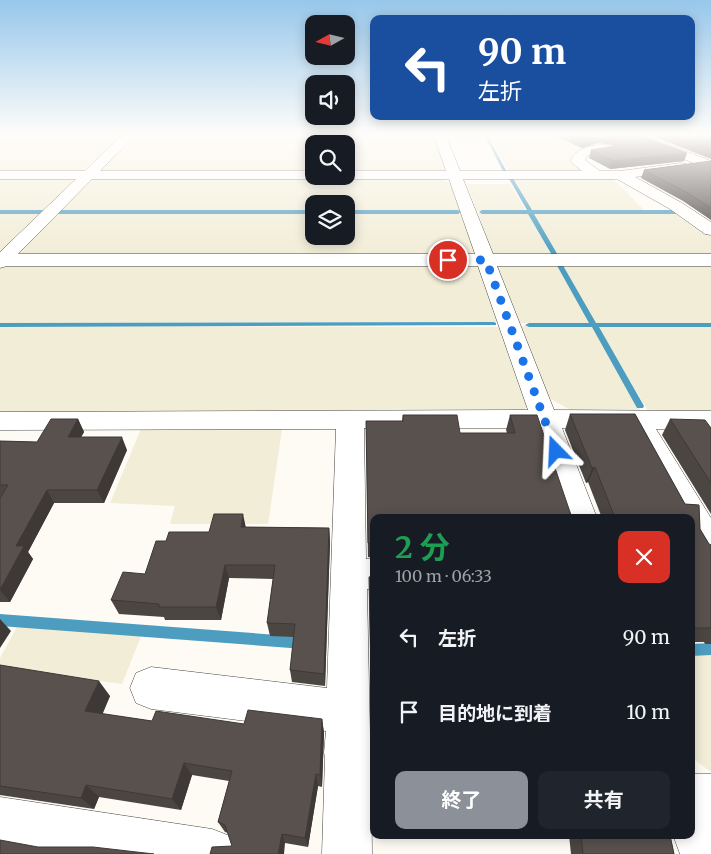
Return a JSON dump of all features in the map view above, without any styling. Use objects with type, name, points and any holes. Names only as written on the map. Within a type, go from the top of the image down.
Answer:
[{"type":"street","points":[[1,260],[87,176]]},
{"type":"street","points":[[456,176],[580,514]]},
{"type":"street","points":[[577,176],[598,176]]},
{"type":"street","points":[[629,176],[711,230]]},
{"type":"street","points":[[1,260],[711,260]]},
{"type":"street","points":[[0,421],[350,421],[544,418],[711,420]]},
{"type":"street","points":[[637,419],[691,514]]},
{"type":"street","points":[[347,854],[355,741],[361,574],[350,421]]},
{"type":"street","points":[[695,520],[711,548]]},
{"type":"street","points":[[151,688],[355,741]]},
{"type":"street","points":[[695,798],[711,798]]},
{"type":"street","points":[[0,821],[212,854]]},
{"type":"street","points":[[695,827],[705,854]]},
{"type":"shaded area","points":[[95,177],[305,178],[305,185],[355,185],[355,178],[434,178],[450,183],[460,211],[355,211],[355,195],[305,195],[305,211],[56,211],[87,180]]},
{"type":"shaded area","points":[[512,177],[611,177],[645,211],[531,211]]},
{"type":"shaded area","points":[[0,178],[75,178],[79,180],[48,211],[0,211]]},
{"type":"shaded area","points":[[467,184],[510,184],[526,211],[477,211]]},
{"type":"shaded area","points":[[47,212],[0,257],[0,213]]},
{"type":"shaded area","points":[[54,213],[305,213],[305,245],[355,245],[355,213],[461,213],[475,253],[465,258],[12,257]]},
{"type":"shaded area","points":[[478,213],[527,213],[553,258],[503,258],[492,253]]},
{"type":"shaded area","points":[[532,213],[683,213],[711,232],[711,258],[558,258]]},
{"type":"shaded area","points":[[465,262],[478,267],[499,322],[0,323],[0,267],[2,265]]},
{"type":"shaded area","points":[[508,262],[556,262],[590,323],[519,323],[496,267]]},
{"type":"shaded area","points":[[560,262],[711,262],[711,323],[595,323]]},
{"type":"shaded area","points":[[0,326],[500,327],[529,405],[517,416],[0,415]]},
{"type":"shaded area","points":[[520,326],[593,327],[641,411],[572,411],[549,398]]},
{"type":"shaded area","points":[[598,327],[711,327],[711,411],[648,411]]},
{"type":"shaded area","points":[[283,423],[268,524],[170,524],[175,506],[110,503],[143,424]]},
{"type":"shaded area","points":[[18,625],[142,634],[122,684],[0,667],[0,658]]},
{"type":"shaded area","points":[[711,653],[711,772],[695,760],[695,654]]},
{"type":"building","points":[[655,176],[711,176],[711,208]]},
{"type":"building","points":[[570,414],[635,414],[685,504],[699,505],[700,529],[711,545],[711,628],[695,628],[695,514],[613,514],[595,467],[592,468]]},
{"type":"building","points":[[403,415],[457,415],[460,433],[515,433],[510,415],[537,415],[571,514],[370,514],[370,543],[368,543],[366,421],[403,421]]},
{"type":"building","points":[[51,419],[78,419],[68,437],[122,437],[97,490],[47,490],[16,546],[24,546],[0,590],[0,498],[8,485],[0,485],[0,441],[37,442]]},
{"type":"building","points":[[670,419],[705,420],[711,428],[711,483]]},
{"type":"building","points":[[214,514],[243,514],[241,527],[329,528],[324,674],[290,670],[295,624],[267,623],[275,565],[225,565],[216,607],[159,607],[159,604],[111,600],[123,572],[145,574],[156,541],[166,541],[169,532],[209,532]]},
{"type":"building","points":[[369,577],[370,577],[370,625]]},
{"type":"building","points":[[0,665],[99,681],[85,711],[152,721],[156,711],[244,724],[248,710],[322,719],[320,775],[316,774],[305,838],[282,834],[278,854],[210,854],[212,847],[232,846],[225,825],[218,822],[232,771],[184,763],[172,799],[86,785],[81,798],[0,786]]},
{"type":"building","points":[[581,839],[671,839],[674,854],[583,854]]},
{"type":"building","points":[[0,840],[38,847],[93,847],[154,854],[0,854]]},
{"type":"waterway","points":[[510,177],[530,212]]},
{"type":"waterway","points":[[0,212],[46,212]]},
{"type":"waterway","points":[[59,212],[305,212]]},
{"type":"waterway","points":[[355,212],[458,212]]},
{"type":"waterway","points":[[482,212],[530,212]]},
{"type":"waterway","points":[[530,212],[679,212]]},
{"type":"waterway","points":[[530,212],[556,257]]},
{"type":"waterway","points":[[558,262],[594,325]]},
{"type":"waterway","points":[[0,325],[494,324]]},
{"type":"waterway","points":[[529,325],[594,325]]},
{"type":"waterway","points":[[594,325],[711,325]]},
{"type":"waterway","points":[[594,325],[640,406]]},
{"type":"waterway","points":[[0,620],[304,643]]},
{"type":"waterway","points":[[695,650],[711,649]]},
{"type":"route","points":[[448,260],[486,260],[556,451]]}]
